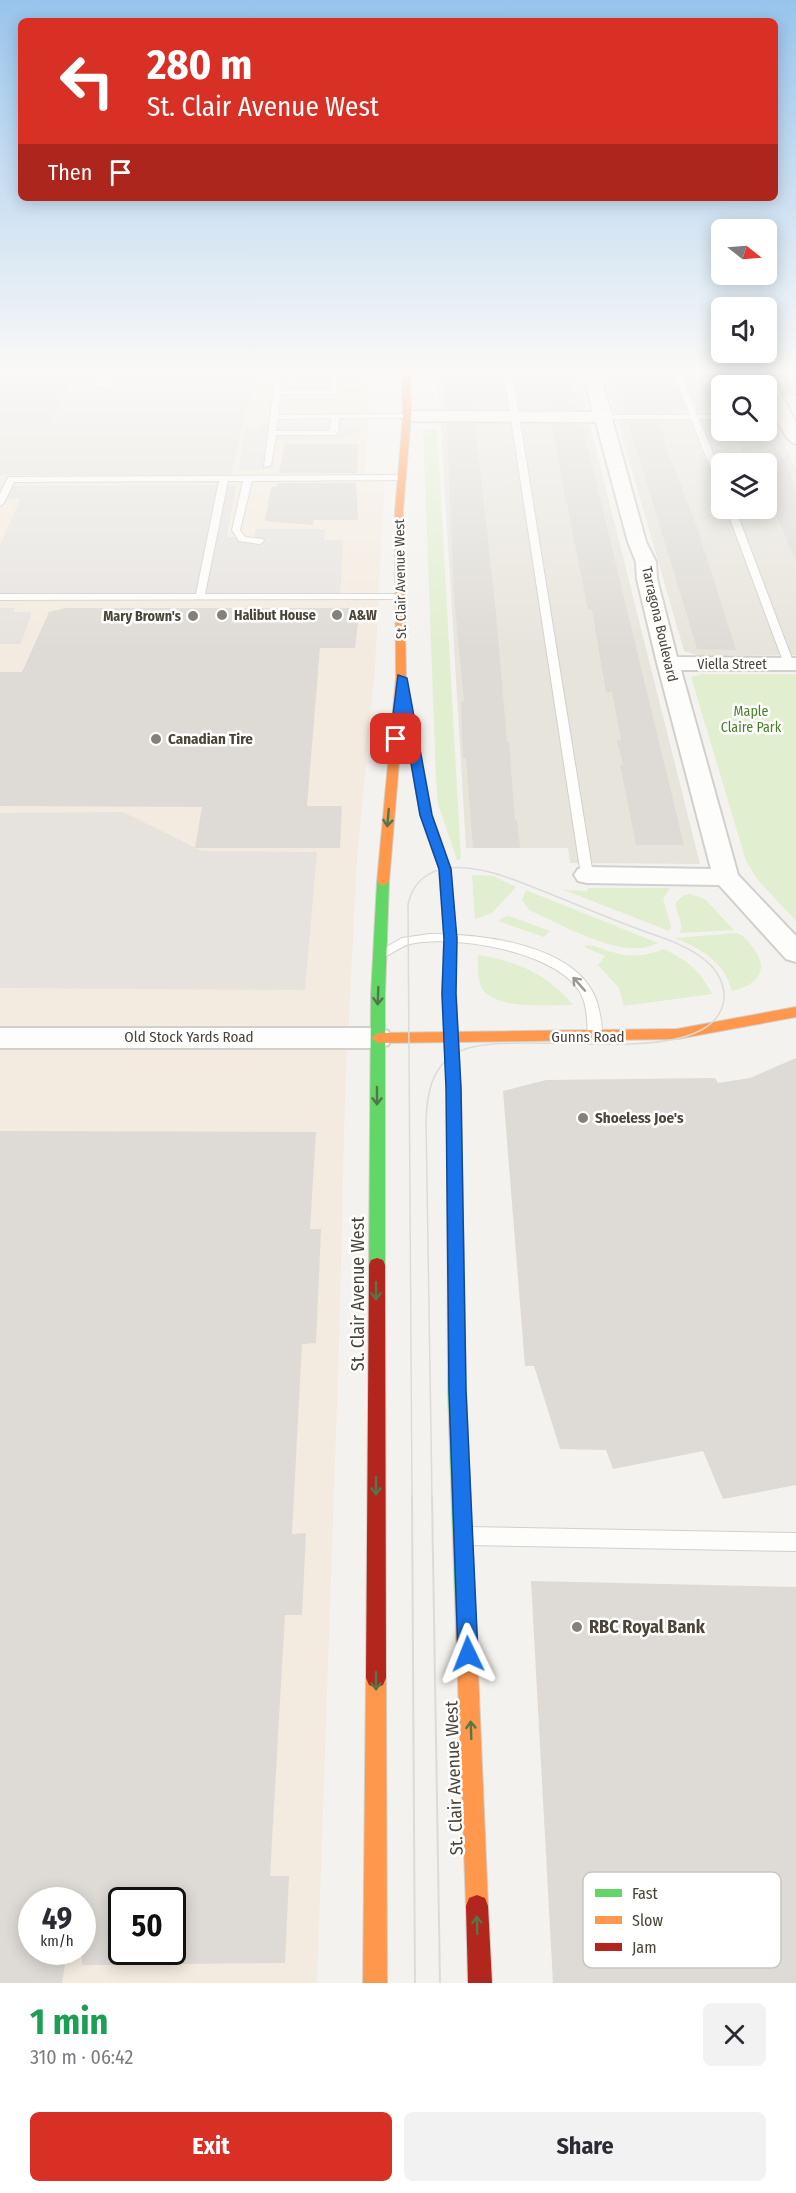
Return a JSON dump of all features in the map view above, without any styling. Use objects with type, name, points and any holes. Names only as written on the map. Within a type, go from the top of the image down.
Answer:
[{"type":"main road","name":"St. Clair Avenue West","points":[[375,1983],[378,1038],[385,850],[401,678],[399,511],[403,466]]},
{"type":"main road","name":"St. Clair Avenue West","points":[[401,678],[426,815],[445,869],[450,939],[449,994],[457,1390],[480,1983]]},
{"type":"main road","name":"Gunns Road","points":[[378,1038],[595,1038],[677,1034],[796,1012]]},
{"type":"street","name":"Tarragona Boulevard","points":[[617,466],[637,542],[646,562],[647,579],[668,663],[726,877]]},
{"type":"street","name":"Viella Street","points":[[668,663],[792,664]]},
{"type":"street","points":[[586,875],[726,877],[796,953]]},
{"type":"street","name":"Old Stock Yards Road","points":[[0,1038],[378,1038]]},
{"type":"lane","points":[[523,466],[586,875]]},
{"type":"lane","points":[[248,478],[236,530],[243,539],[260,541]]},
{"type":"lane","points":[[0,503],[10,479],[402,478]]},
{"type":"lane","points":[[200,597],[224,479]]},
{"type":"lane","points":[[734,519],[792,664]]},
{"type":"lane","points":[[0,597],[401,597]]},
{"type":"lane","points":[[380,954],[409,940],[450,939],[487,941],[552,962],[580,983],[594,1010],[595,1038]]},
{"type":"lane","points":[[464,1536],[796,1542]]},
{"type":"shaded area","points":[[0,466],[233,466],[231,475],[0,475]]},
{"type":"shaded area","points":[[233,466],[366,466],[365,474],[385,474],[375,667],[357,859],[345,1096],[339,1346],[317,1983],[0,1983],[0,475],[231,475]]},
{"type":"shaded area","points":[[240,466],[272,466],[272,469],[239,470]]},
{"type":"shaded area","points":[[443,466],[600,466],[700,864],[570,863],[568,848],[466,848]]},
{"type":"shaded area","points":[[631,466],[711,466],[711,519],[777,519],[777,466],[794,466],[796,655],[697,655],[684,651]]},
{"type":"shaded area","points":[[236,485],[227,537],[254,537],[256,529],[325,529],[324,540],[343,540],[340,594],[0,595],[0,546],[20,499],[0,499],[0,486]]},
{"type":"shaded area","points":[[0,608],[15,608],[14,612],[32,612],[21,644],[0,644]]},
{"type":"shaded area","points":[[123,812],[202,851],[317,852],[305,990],[0,988],[0,813]]},
{"type":"green space","points":[[424,466],[439,466],[461,859],[457,860],[438,804]]},
{"type":"green space","name":"Maple Claire Park","points":[[701,674],[796,674],[796,921],[757,879],[746,861],[691,677]]},
{"type":"green space","points":[[472,875],[493,876],[516,887],[492,913],[475,919]]},
{"type":"green space","points":[[588,888],[670,888],[663,899],[671,927],[669,931],[564,890],[587,891]]},
{"type":"green space","points":[[526,890],[658,943],[644,948],[628,948],[611,945],[575,932],[529,910],[522,900]]},
{"type":"green space","points":[[690,894],[705,899],[734,930],[680,933],[681,925],[676,902],[684,895]]},
{"type":"green space","points":[[506,916],[550,931],[544,937],[498,921]]},
{"type":"green space","points":[[737,933],[757,954],[761,969],[759,975],[749,985],[732,991],[729,981],[718,964],[703,952],[675,938]]},
{"type":"green space","points":[[589,945],[632,956],[645,955],[664,949],[692,967],[703,978],[712,994],[624,1006],[619,988],[598,965],[605,956],[584,947]]},
{"type":"green space","points":[[478,955],[506,961],[531,971],[553,985],[573,1005],[521,1005],[495,999],[485,993],[480,984]]},
{"type":"building","points":[[281,466],[358,466],[357,473],[279,473]]},
{"type":"building","points":[[449,466],[480,466],[515,820],[517,820],[520,848],[473,848],[466,758],[463,758],[461,702],[464,702],[454,596]]},
{"type":"building","points":[[559,466],[592,466],[684,845],[636,845],[620,765],[623,765],[617,740],[621,740],[612,692],[606,692],[592,610],[588,610]]},
{"type":"building","points":[[641,466],[673,466],[696,524],[736,650],[697,649]]},
{"type":"building","points":[[777,466],[786,466],[793,479],[790,479],[796,493],[796,561],[777,517]]},
{"type":"building","points":[[277,483],[356,483],[358,520],[313,520],[313,525],[265,521],[271,487],[277,487]]},
{"type":"building","name":"Canadian Tire","points":[[65,608],[360,608],[355,648],[320,648],[307,806],[342,806],[340,848],[195,848],[202,807],[0,806],[0,672],[22,672],[49,612]]},
{"type":"building","points":[[796,1058],[796,1485],[723,1499],[703,1451],[613,1469],[606,1450],[560,1449],[534,1366],[525,1366],[503,1091],[546,1080],[715,1078],[718,1083],[750,1078]]},
{"type":"building","points":[[0,1131],[316,1132],[310,1229],[321,1229],[316,1343],[302,1344],[292,1534],[306,1533],[302,1615],[285,1615],[270,1876],[289,1876],[285,1963],[186,1964],[186,1887],[108,1887],[108,1965],[96,1965],[96,1887],[18,1887],[18,1965],[65,1965],[62,1983],[0,1983]]},
{"type":"building","points":[[531,1581],[796,1587],[796,1983],[553,1983]]},
{"type":"tram line","points":[[412,1497],[408,904],[414,888],[424,877],[437,871],[466,868],[512,879],[685,947],[714,969],[721,980],[724,998],[713,1022],[687,1036],[650,1043],[482,1045],[456,1053],[441,1066],[436,1074],[429,1092],[426,1120],[432,1497]]},
{"type":"tram line","points":[[412,1496],[415,1983]]},
{"type":"tram line","points":[[432,1496],[440,1983]]},
{"type":"traffic: fast","points":[[377,1265],[378,994],[383,882]]},
{"type":"traffic: fast","points":[[454,1093],[457,1390],[465,1600]]},
{"type":"traffic: slow","points":[[383,882],[401,678],[399,511],[403,466]]},
{"type":"traffic: slow","points":[[378,1038],[677,1034],[796,1012]]},
{"type":"traffic: slow","points":[[465,1600],[477,1906]]},
{"type":"traffic: slow","points":[[375,1983],[376,1678]]},
{"type":"traffic: jam","points":[[409,718],[426,815],[445,869],[450,939],[449,994],[454,1093]]},
{"type":"traffic: jam","points":[[376,1678],[377,1265]]},
{"type":"traffic: jam","points":[[477,1906],[480,1983]]},
{"type":"place","name":"Halibut House","points":[[222,615]]},
{"type":"place","name":"A&W","points":[[337,615]]},
{"type":"place","name":"Mary Brown's","points":[[193,616]]},
{"type":"place","name":"Canadian Tire","points":[[156,739]]},
{"type":"place","name":"Shoeless Joe's","points":[[583,1118]]},
{"type":"place","name":"RBC Royal Bank","points":[[577,1627]]},
{"type":"route","points":[[396,739],[401,678],[426,815],[445,869],[450,939],[449,994],[454,1088],[457,1390],[468,1654]]}]
